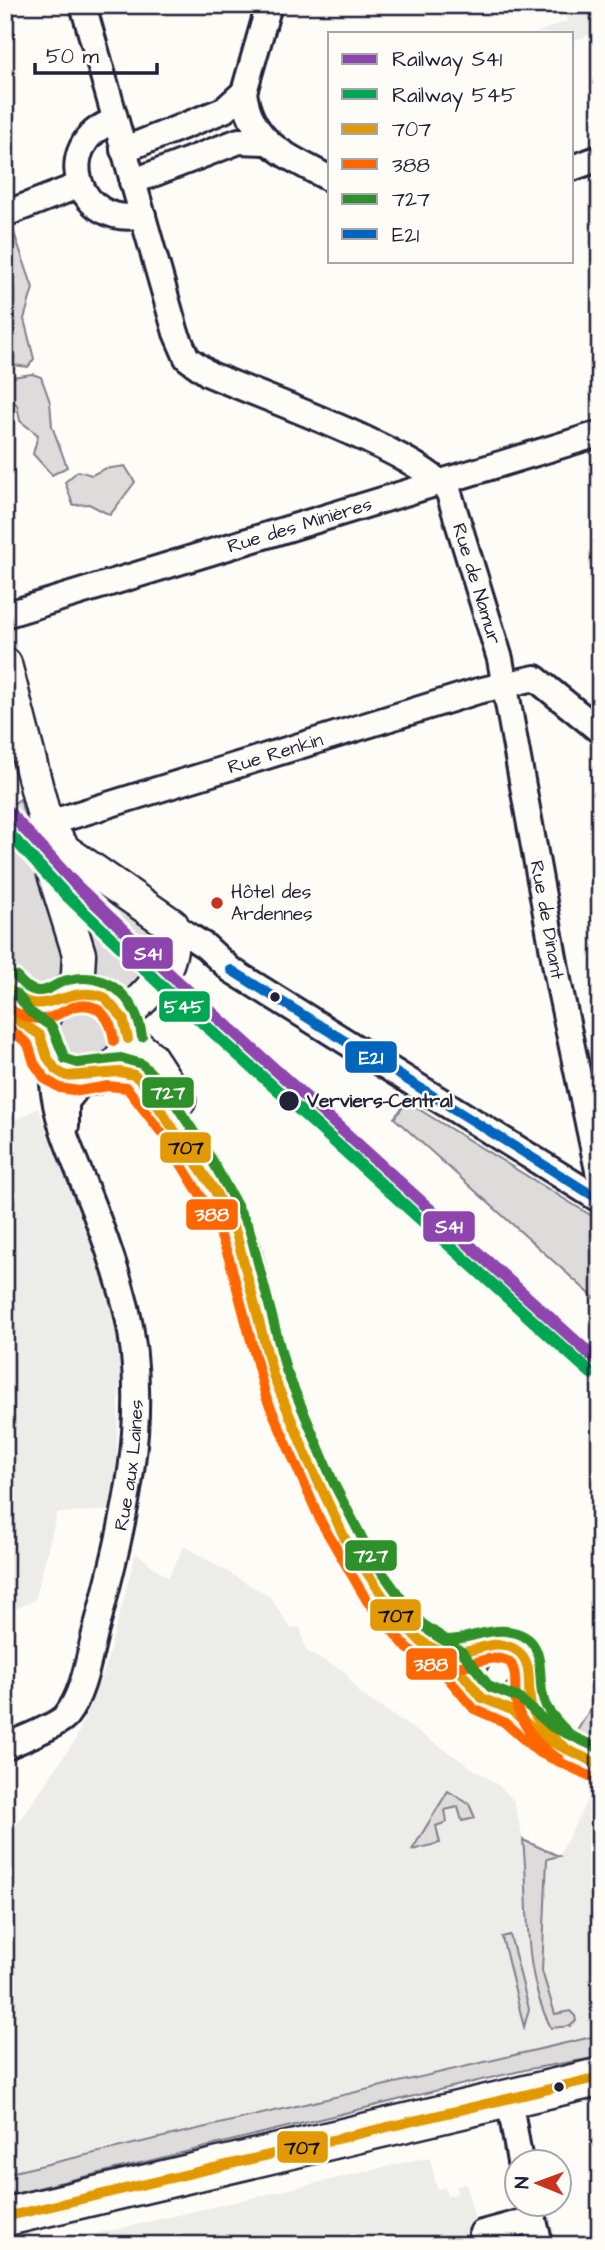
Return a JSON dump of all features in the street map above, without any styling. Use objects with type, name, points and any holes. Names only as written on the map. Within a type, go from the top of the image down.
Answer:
[{"type":"highway","points":[[5,2240],[511,2110],[600,2077]]},
{"type":"highway","points":[[5,2217],[511,2110],[600,2102]]},
{"type":"main road","points":[[5,664],[46,824],[45,845],[79,954],[65,998],[42,1022],[40,1035],[43,1052],[52,1066],[65,1074],[136,1076],[145,1085],[229,1214],[240,1240],[271,1368],[333,1515],[351,1550],[383,1597],[417,1639],[446,1656],[471,1682],[479,1695],[512,1710],[536,1733],[600,1765]]},
{"type":"main road","points":[[46,824],[65,851],[172,925],[172,947],[165,974],[126,1027],[120,1059],[97,1074]]},
{"type":"main road","points":[[63,905],[71,885],[81,878],[124,894]]},
{"type":"main road","points":[[65,998],[92,991],[104,995],[177,1096],[190,1126],[206,1178]]},
{"type":"main road","points":[[446,1656],[499,1644],[518,1650],[528,1666],[531,1708],[560,1745]]},
{"type":"main road","points":[[471,1682],[471,1664],[481,1649]]},
{"type":"main road","points":[[494,1703],[515,1700],[523,1693],[528,1680]]},
{"type":"street","points":[[83,5],[114,121],[181,346],[196,366],[395,454],[443,483]]},
{"type":"street","points":[[269,5],[244,92],[250,120],[265,142],[328,178]]},
{"type":"street","points":[[123,150],[224,110],[244,92]]},
{"type":"street","points":[[114,121],[97,127],[85,139],[77,163],[80,185],[87,196],[105,212],[123,217],[143,215]]},
{"type":"street","points":[[132,182],[239,141],[265,142]]},
{"type":"street","points":[[574,167],[600,158]]},
{"type":"street","points":[[5,214],[80,185]]},
{"type":"street","name":"Rue des Minières","points":[[5,615],[443,483],[597,433]]},
{"type":"street","name":"Rue de Namur","points":[[443,483],[497,649],[505,686]]},
{"type":"street","name":"Rue Renkin","points":[[46,824],[535,678],[600,731]]},
{"type":"street","name":"Rue de Dinant","points":[[505,686],[600,1180]]},
{"type":"street","points":[[172,925],[205,946],[218,961],[600,1200]]},
{"type":"street","points":[[165,974],[189,959],[218,961]]},
{"type":"street","points":[[5,985],[21,1001],[65,998]]},
{"type":"street","points":[[5,1001],[20,1021],[40,1035]]},
{"type":"street","name":"Rue aux Laines","points":[[5,1747],[65,1717],[80,1688],[117,1555],[129,1498],[135,1441],[133,1360],[127,1311],[96,1213],[55,1113],[52,1066]]},
{"type":"street","name":"Rue aux Laines","points":[[70,1148],[64,1107],[69,1097],[97,1074]]},
{"type":"street","points":[[555,1172],[575,1172],[584,1168],[593,1154]]},
{"type":"street","points":[[511,2110],[518,2148]]},
{"type":"street","points":[[485,2245],[482,2233],[518,2218]]},
{"type":"street","points":[[533,2218],[540,2245]]},
{"type":"shaded area","points":[[562,5],[597,5],[600,31],[574,40],[574,32],[538,32],[567,21]]},
{"type":"shaded area","points":[[12,227],[33,288],[24,319],[34,359],[28,367],[14,365],[5,348],[5,229]]},
{"type":"shaded area","points":[[32,374],[41,377],[50,402],[52,426],[67,467],[52,475],[33,454],[38,435],[20,421],[17,405],[5,394],[12,377]]},
{"type":"shaded area","points":[[125,466],[135,482],[110,515],[89,504],[73,505],[65,482],[78,471],[92,475],[104,469]]},
{"type":"shaded area","points":[[20,799],[64,965],[61,974],[33,990],[23,989],[5,964],[5,810]]},
{"type":"shaded area","points":[[87,885],[162,928],[166,949],[126,999],[110,987],[91,980],[76,900],[80,888]]},
{"type":"shaded area","points":[[78,1003],[90,1003],[106,1012],[113,1022],[113,1046],[106,1056],[90,1065],[78,1065],[67,1060],[58,1051],[53,1040],[53,1028],[58,1017],[67,1008]]},
{"type":"shaded area","points":[[407,1102],[600,1221],[600,1303],[394,1118]]},
{"type":"shaded area","points":[[38,1108],[114,1305],[121,1351],[114,1510],[57,1513],[35,1600],[5,1614],[5,1116],[9,1124]]},
{"type":"shaded area","points":[[184,1546],[270,1597],[291,1629],[300,1627],[306,1651],[344,1671],[359,1693],[498,1785],[514,1801],[523,1840],[559,1856],[596,1783],[600,1785],[600,2035],[5,2174],[5,1842],[76,1739],[104,1671],[136,1553],[168,1578]]},
{"type":"shaded area","points":[[593,1705],[600,1711],[600,1746],[575,1734]]},
{"type":"shaded area","points":[[448,1791],[469,1804],[475,1818],[462,1821],[458,1807],[445,1810],[447,1822],[436,1826],[440,1843],[412,1850]]},
{"type":"shaded area","points":[[523,1840],[559,1856],[547,1859],[542,1971],[555,2014],[570,2011],[575,2016],[576,2021],[570,2026],[551,2028],[535,1983],[528,1936]]},
{"type":"shaded area","points":[[510,1935],[529,2009],[524,2027],[502,1937]]},
{"type":"shaded area","points":[[600,2035],[600,2057],[529,2069],[439,2090],[5,2196],[5,2174]]},
{"type":"shaded area","points":[[420,2159],[430,2159],[437,2189],[445,2187],[447,2196],[457,2194],[456,2186],[466,2184],[475,2220],[504,2213],[504,2218],[551,2218],[557,2245],[48,2245]]},
{"type":"rail line","name":"S41","points":[[5,808],[76,885],[175,979],[600,1363]]},
{"type":"rail line","name":"545","points":[[5,829],[66,895],[165,989],[591,1373]]},
{"type":"transit line","name":"E21","points":[[231,970],[600,1200]]},
{"type":"transit line","name":"727","points":[[16,976],[25,986],[38,991],[64,981],[82,978],[96,979],[108,984],[127,1000],[139,1023],[142,1037]]},
{"type":"transit line","name":"707","points":[[5,985],[18,997],[29,1002],[41,1003],[89,994],[104,997],[123,1018],[128,1039]]},
{"type":"transit line","name":"727","points":[[16,993],[30,1012],[52,1027],[65,1059],[78,1063],[121,1058],[142,1064],[163,1085],[211,1158],[249,1228],[286,1370],[334,1484],[374,1561],[408,1608],[429,1631],[462,1652],[490,1687],[519,1698],[552,1727],[600,1749]]},
{"type":"transit line","name":"707","points":[[5,1001],[20,1022],[40,1035],[47,1057],[56,1070],[66,1076],[120,1072],[134,1075],[141,1081],[215,1191],[236,1233],[273,1375],[309,1462],[347,1543],[397,1617],[421,1642],[453,1662],[482,1698],[511,1710],[545,1739],[600,1765]]},
{"type":"transit line","name":"388","points":[[5,1006],[32,1019],[46,1019],[73,1007],[90,1006],[107,1019],[114,1041]]},
{"type":"transit line","name":"388","points":[[5,1025],[28,1044],[34,1063],[45,1079],[60,1088],[79,1091],[108,1086],[127,1088],[164,1136],[214,1218],[229,1258],[266,1397],[321,1522],[367,1601],[407,1648],[443,1672],[474,1709],[504,1722],[538,1752],[594,1778]]},
{"type":"transit line","name":"727","points":[[424,1625],[446,1640],[506,1631],[531,1641],[539,1661],[546,1706],[571,1735]]},
{"type":"transit line","name":"707","points":[[415,1636],[432,1648],[446,1653],[459,1653],[493,1645],[504,1645],[516,1650],[526,1661],[531,1706],[536,1717],[555,1740],[565,1747]]},
{"type":"transit line","name":"388","points":[[406,1647],[424,1660],[440,1666],[453,1667],[487,1659],[510,1662],[514,1671],[516,1701],[521,1718],[538,1742],[559,1759]]},
{"type":"transit line","name":"707","points":[[5,2217],[600,2077]]},
{"type":"place","name":"Hôtel des Ardennes","points":[[217,903]]},
{"type":"place","name":"Verviers-Central","points":[[289,1101]]}]
